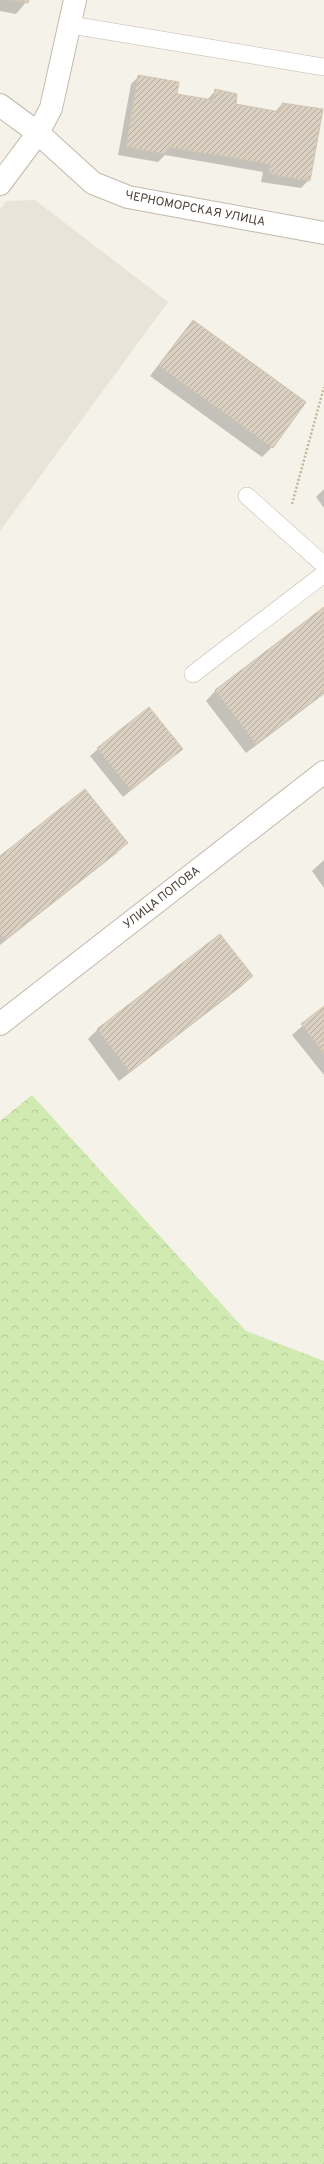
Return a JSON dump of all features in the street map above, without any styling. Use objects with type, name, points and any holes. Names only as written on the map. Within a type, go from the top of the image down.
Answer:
[{"type":"street","points":[[0,184],[38,133],[51,108],[71,25],[75,0]]},
{"type":"street","name":"ЧЕРНОМОРСКАЯ УЛИЦА","points":[[0,105],[38,133],[93,184],[128,197],[324,233]]},
{"type":"street","name":"УЛИЦА ПОПОВА","points":[[0,1024],[324,772]]},
{"type":"lane","points":[[71,25],[324,67]]},
{"type":"lane","points":[[247,496],[324,565]]},
{"type":"lane","points":[[193,674],[324,574]]},
{"type":"path","points":[[285,530],[324,387]]},
{"type":"shaded area","points":[[35,200],[168,302],[0,531],[0,210],[6,201]]},
{"type":"green space","points":[[32,1095],[246,1331],[324,1361],[324,2164],[0,2164],[0,1121]]},
{"type":"building","points":[[10,0],[29,0],[28,3]]},
{"type":"building","points":[[138,75],[179,82],[177,94],[213,100],[215,89],[237,94],[236,104],[280,112],[282,103],[323,109],[310,181],[269,174],[270,164],[168,147],[166,154],[126,147]]},
{"type":"building","points":[[193,320],[306,402],[273,448],[159,366]]},
{"type":"building","points":[[324,607],[324,693],[256,744],[215,690]]},
{"type":"building","points":[[149,707],[183,749],[131,790],[97,748]]},
{"type":"building","points":[[85,789],[128,843],[5,940],[0,933],[0,856]]},
{"type":"building","points":[[220,934],[253,976],[130,1072],[97,1029]]},
{"type":"building","points":[[324,1006],[324,1053],[301,1024]]}]
